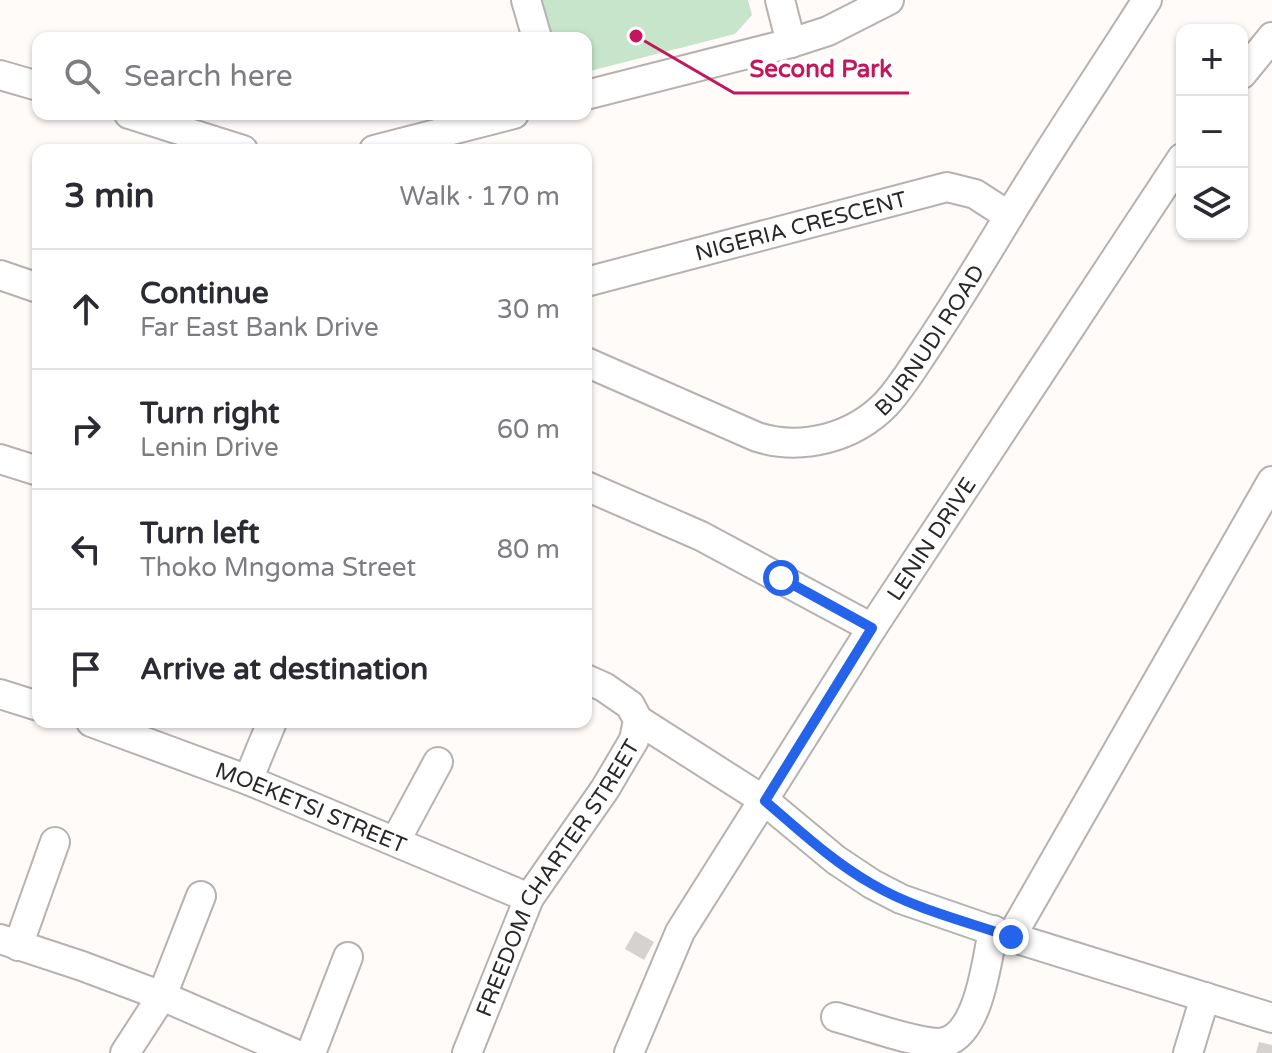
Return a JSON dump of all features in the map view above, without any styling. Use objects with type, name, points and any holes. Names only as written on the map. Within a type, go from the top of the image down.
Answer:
[{"type":"street","points":[[526,0],[535,32]]},
{"type":"street","points":[[780,0],[791,43]]},
{"type":"street","points":[[592,93],[791,43],[828,31],[889,0]]},
{"type":"street","name":"BURNUDI ROAD","points":[[592,365],[779,444],[800,444],[852,429],[885,405],[960,298],[1147,0]]},
{"type":"street","points":[[1248,67],[1272,37]]},
{"type":"street","points":[[0,75],[32,84]]},
{"type":"street","points":[[148,120],[224,144]]},
{"type":"street","points":[[403,144],[492,120]]},
{"type":"street","name":"LENIN DRIVE","points":[[629,1053],[680,932],[872,628],[1176,167]]},
{"type":"street","name":"NIGERIA CRESCENT","points":[[592,280],[947,187],[975,194],[1009,216]]},
{"type":"street","points":[[0,275],[32,286]]},
{"type":"street","points":[[0,459],[32,469]]},
{"type":"street","points":[[836,1017],[943,1043],[969,1021],[1002,934],[1272,481]]},
{"type":"street","points":[[592,489],[701,536],[872,628]]},
{"type":"street","name":"FREEDOM CHARTER STREET","points":[[467,1053],[529,898],[605,789],[634,740],[638,720],[630,705],[592,682]]},
{"type":"street","points":[[0,694],[32,704]]},
{"type":"street","points":[[638,720],[765,801],[836,860],[901,899],[1002,934],[1272,1018]]},
{"type":"street","name":"MOEKETSI STREET","points":[[109,728],[248,780],[529,898]]},
{"type":"street","points":[[248,780],[270,728]]},
{"type":"street","points":[[396,840],[438,762]]},
{"type":"street","points":[[55,842],[9,943],[162,996],[293,1053]]},
{"type":"street","points":[[125,1053],[162,996],[201,896]]},
{"type":"street","points":[[311,1053],[348,957]]},
{"type":"street","points":[[1188,1053],[1205,997]]},
{"type":"green space","points":[[535,0],[748,0],[752,15],[735,34],[592,70],[592,32],[543,32]]},
{"type":"building","points":[[635,931],[654,942],[644,960],[625,949]]},
{"type":"building","points":[[1259,1042],[1272,1045],[1272,1053],[1256,1053]]},
{"type":"place","name":"Second Park","points":[[636,36]]},
{"type":"route","points":[[781,578],[872,628],[765,801],[836,860],[872,884],[901,899],[1011,937]]}]
